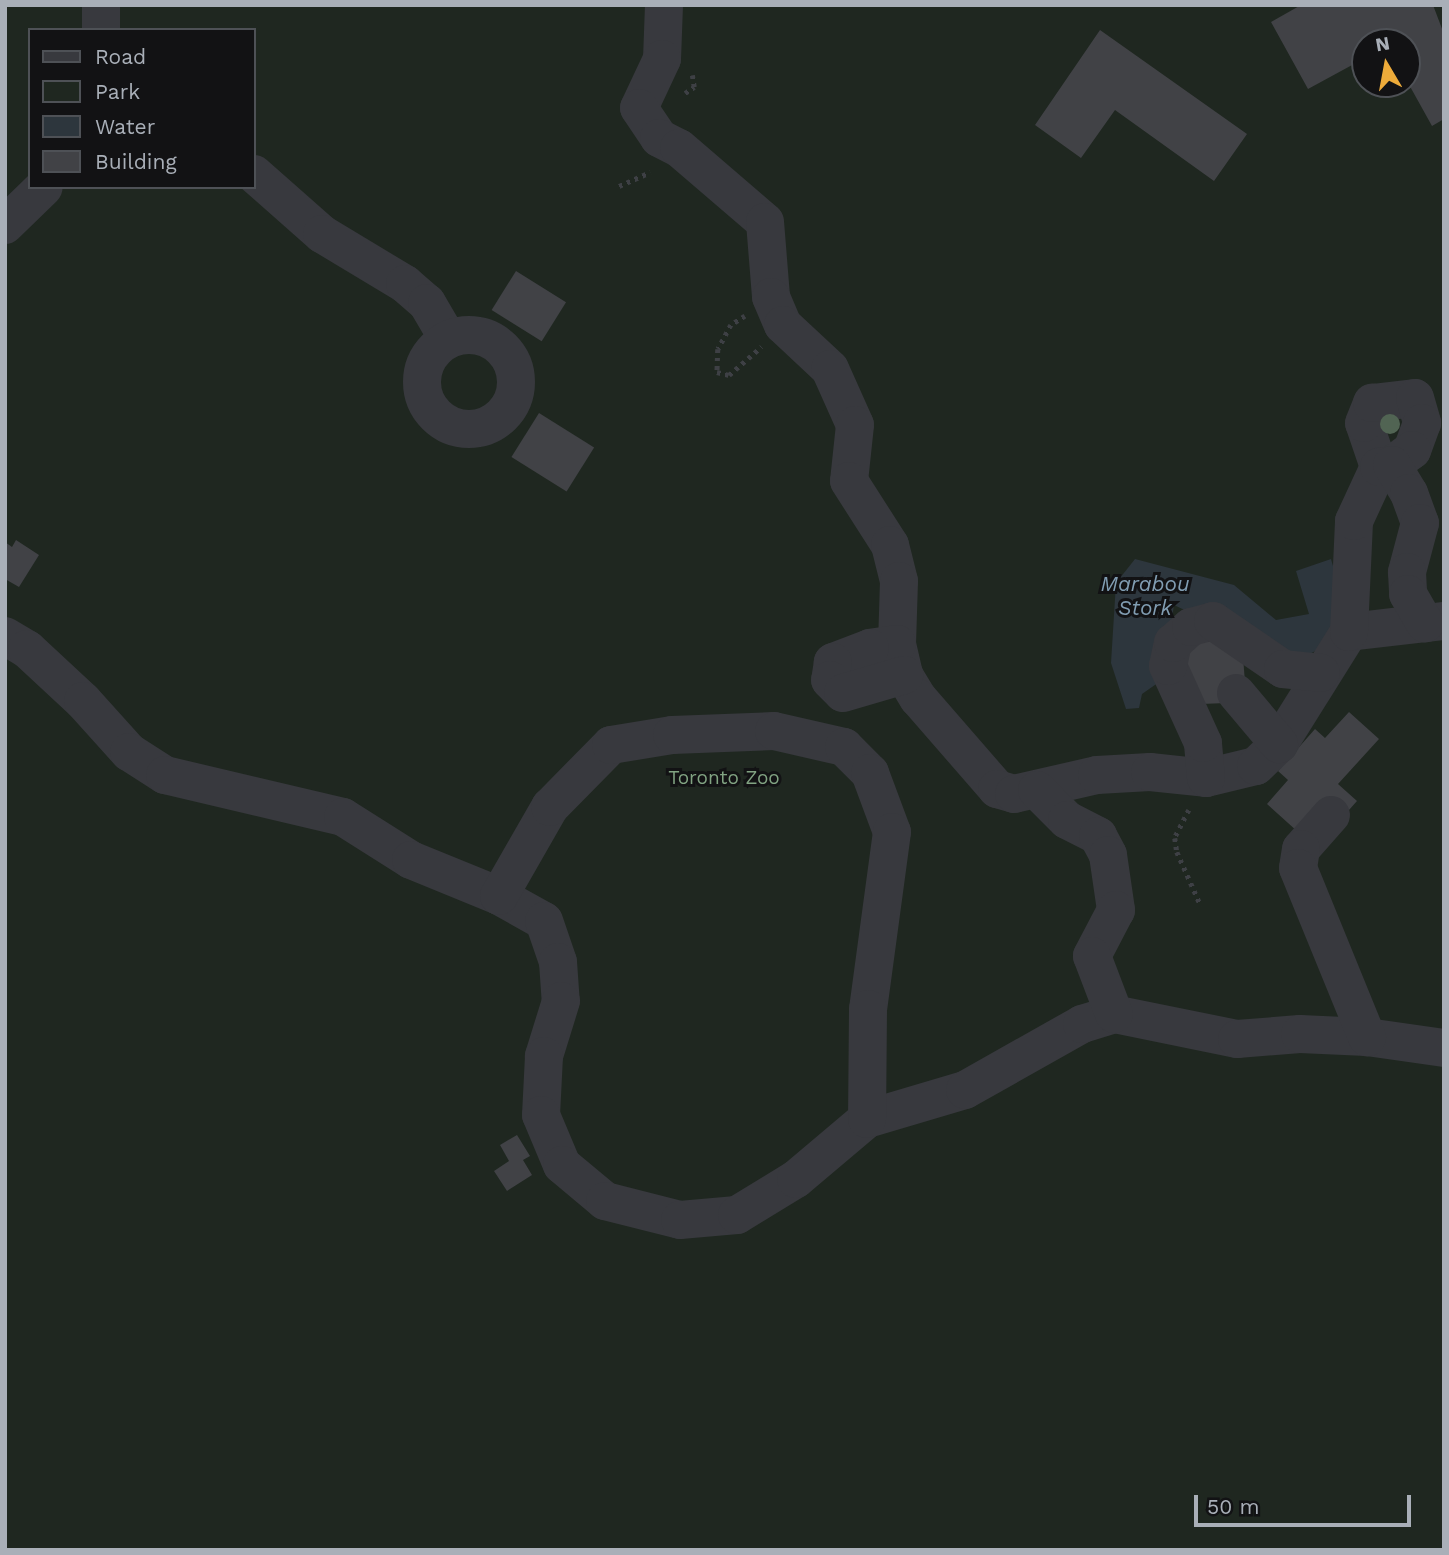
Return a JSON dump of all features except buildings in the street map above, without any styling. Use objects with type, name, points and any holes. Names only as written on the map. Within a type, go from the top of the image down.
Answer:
[{"type":"street","points":[[101,5],[101,28]]},
{"type":"street","points":[[664,5],[662,60],[639,108],[659,138],[679,148],[765,222],[777,311],[830,369],[855,425],[849,481],[890,545],[899,582],[900,660],[918,698],[997,789],[1014,794],[1097,775],[1150,772],[1206,778],[1256,766],[1279,744],[1349,632],[1354,521],[1386,466],[1409,494],[1420,523],[1407,572],[1408,594],[1434,622]]},
{"type":"street","points":[[256,176],[322,234],[405,284],[427,303],[448,340]]},
{"type":"street","points":[[5,225],[42,189]]},
{"type":"street","points":[[1206,778],[1203,743],[1168,666],[1173,643],[1191,627],[1213,621],[1283,669],[1321,673]]},
{"type":"street","points":[[1349,632],[1434,622]]},
{"type":"street","points":[[5,636],[27,649],[83,701],[129,751],[165,775],[343,817],[411,860],[499,896],[544,921],[558,962],[561,1001],[544,1056],[541,1115],[562,1165],[605,1202],[680,1220],[737,1215],[796,1179],[867,1119],[965,1090],[1082,1024],[1114,1014],[1237,1039],[1300,1034],[1367,1037],[1444,1048]]},
{"type":"street","points":[[1236,693],[1279,744]]},
{"type":"street","points":[[499,896],[550,807],[611,745],[672,734],[774,731],[844,747],[870,773],[892,832],[868,1009],[867,1119]]},
{"type":"street","points":[[1037,790],[1067,820],[1098,836],[1108,855],[1116,910],[1092,956],[1114,1014]]},
{"type":"street","points":[[1331,815],[1301,849],[1298,868],[1367,1037]]},
{"type":"path","points":[[777,311],[740,367],[729,375],[717,372],[714,360],[731,325],[777,311]]},
{"type":"path","points":[[1201,906],[1175,838],[1206,778]]},
{"type":"green space","name":"Toronto Zoo","points":[[5,5],[1444,5],[1444,1550],[5,1550]]},
{"type":"water","name":"Marabou Stork","points":[[1135,559],[1234,585],[1276,620],[1309,614],[1296,571],[1331,559],[1340,591],[1331,643],[1294,662],[1174,605],[1162,680],[1142,694],[1139,708],[1126,709],[1111,663],[1116,583]]}]
